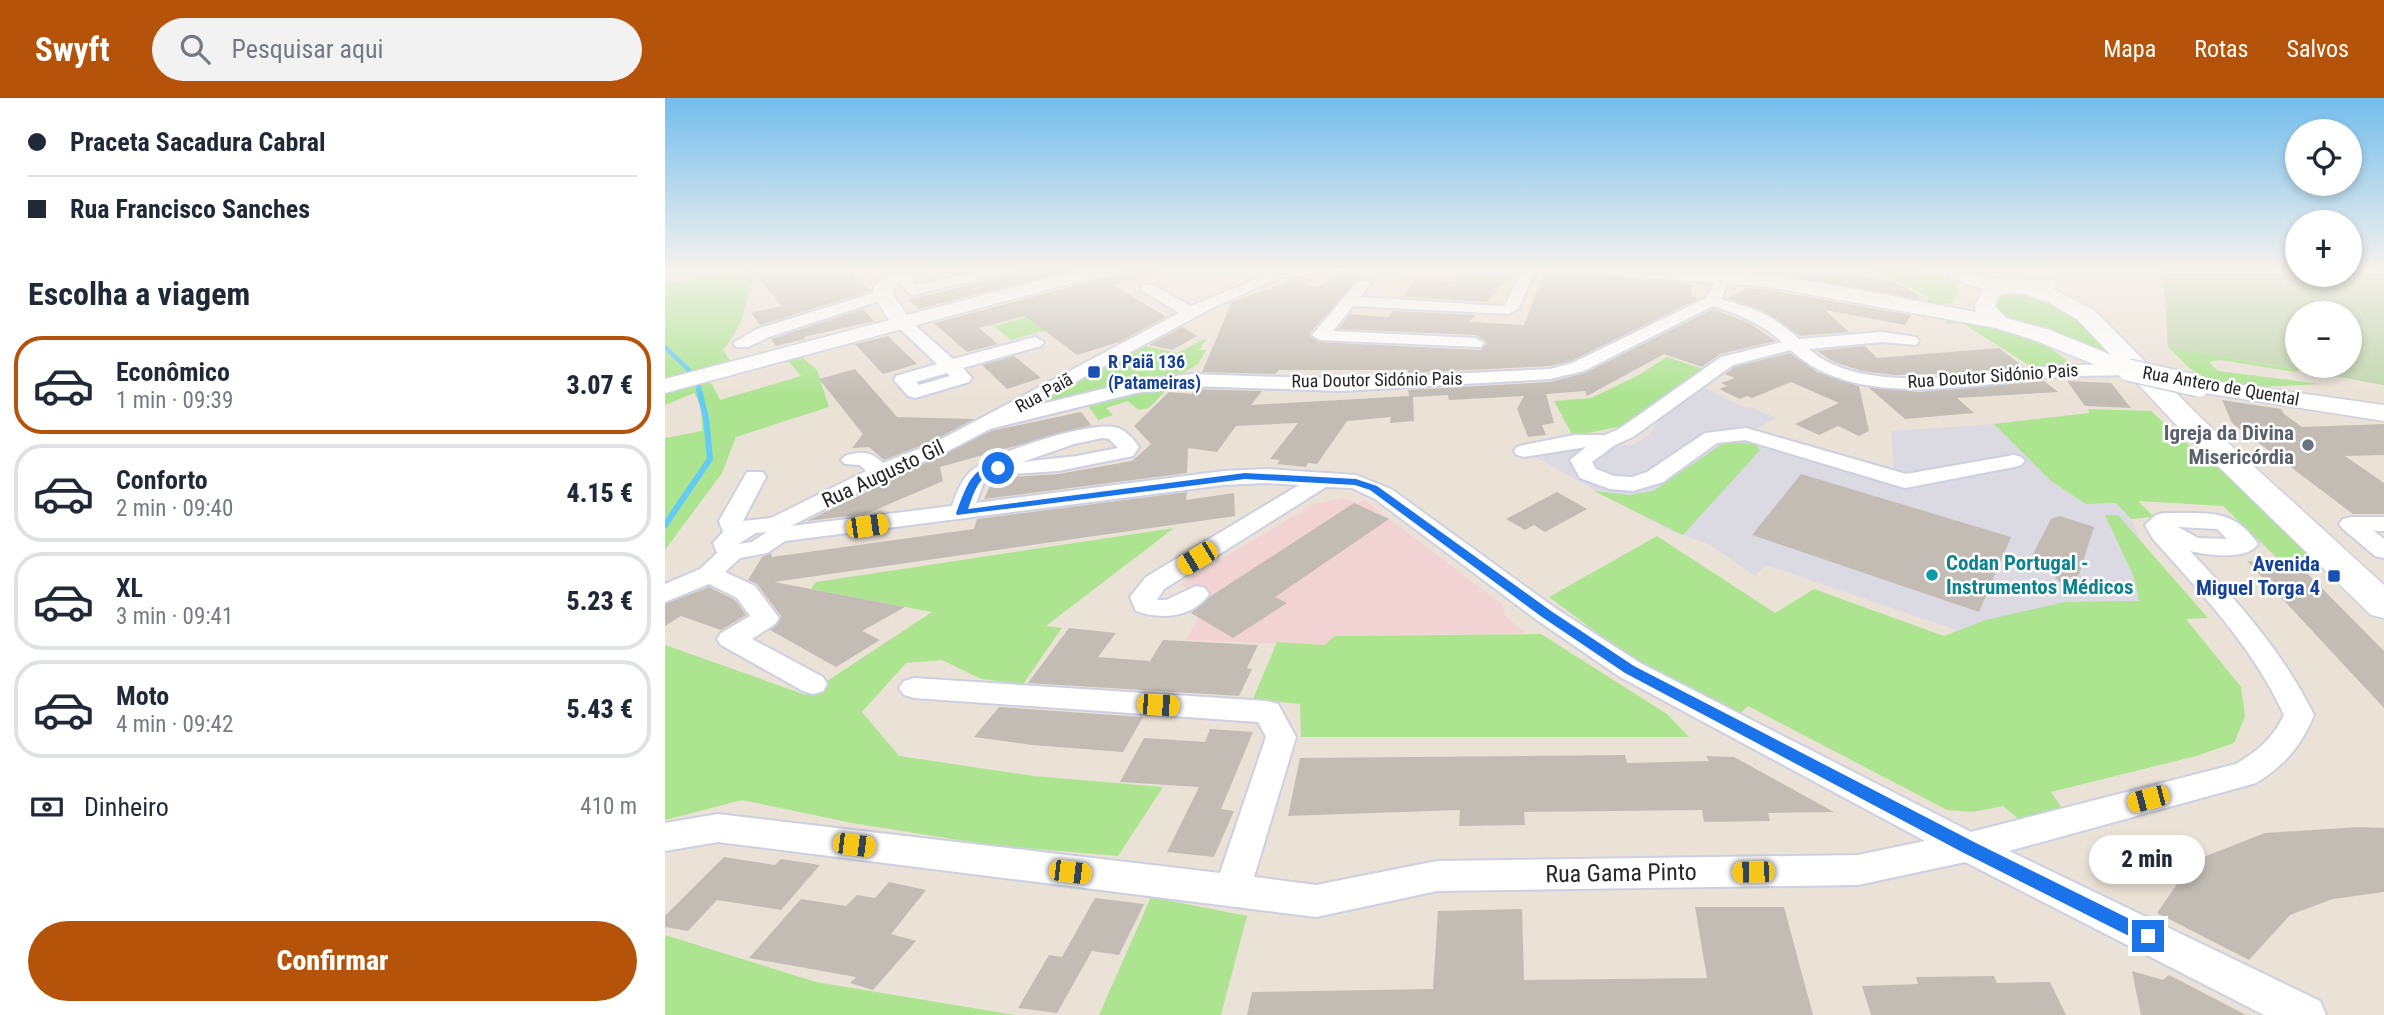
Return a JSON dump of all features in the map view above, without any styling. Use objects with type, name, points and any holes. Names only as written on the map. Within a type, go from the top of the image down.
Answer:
[{"type":"main road","points":[[2081,312],[2192,425],[2384,606]]},
{"type":"main road","points":[[2098,312],[2235,445],[2384,575]]},
{"type":"street","points":[[742,344],[764,333],[830,312]]},
{"type":"street","points":[[895,312],[901,321],[950,366],[1035,342]]},
{"type":"street","points":[[665,386],[936,312]]},
{"type":"street","name":"Rua Paiã","points":[[990,423],[1194,312]]},
{"type":"street","points":[[1340,312],[1320,335],[1475,343]]},
{"type":"street","name":"Rua Doutor Sidónio Pais","points":[[990,423],[1136,387],[1192,380],[1342,385],[1550,374],[1578,367],[1692,312]]},
{"type":"street","name":"Rua Doutor Sidónio Pais","points":[[1747,312],[1771,323],[1809,359],[1840,372],[1873,380],[1917,385],[2061,371],[2128,370]]},
{"type":"street","name":"Rua Antero de Quental","points":[[1943,312],[1999,322],[2042,335],[2128,370],[2200,386],[2384,413]]},
{"type":"street","points":[[1986,312],[1999,322]]},
{"type":"street","points":[[2042,335],[2072,358],[2075,365],[2061,371]]},
{"type":"street","points":[[1910,341],[1882,337],[1792,345],[1727,361],[1626,433],[1608,441],[1581,460],[1588,473],[1610,482],[1633,484],[1655,477],[1711,437],[1746,434],[1905,481],[2014,461]]},
{"type":"street","name":"Rua Augusto Gil","points":[[665,594],[709,574],[734,543],[758,548],[777,530],[880,472],[990,423]]},
{"type":"street","points":[[961,513],[974,480],[991,468],[1018,456],[1091,433],[1112,432],[1129,447],[1126,452],[1087,460],[1017,468],[991,468]]},
{"type":"street","points":[[1524,451],[1574,441],[1608,441]]},
{"type":"street","points":[[852,460],[865,458],[880,472]]},
{"type":"street","points":[[777,530],[961,513],[1224,478],[1266,476],[1356,482],[1374,488],[1546,614],[1630,670],[1968,847],[2306,1015]]},
{"type":"street","points":[[734,543],[731,522],[755,477]]},
{"type":"street","points":[[1196,594],[1165,610],[1145,605],[1143,597],[1156,583],[1320,481]]},
{"type":"street","name":"Rua Gama Pinto","points":[[665,837],[718,828],[1316,901],[1437,876],[1858,870],[1968,847],[2245,774],[2273,757],[2290,737],[2299,715],[2286,683],[2239,623],[2203,560],[2161,534],[2157,525],[2164,520],[2217,521],[2227,524],[2246,544],[2203,560]]},
{"type":"street","points":[[2384,524],[2351,524],[2384,551]]},
{"type":"street","points":[[709,574],[746,592],[767,618],[731,639],[813,684]]},
{"type":"street","points":[[914,688],[1267,712],[1281,737],[1232,892]]},
{"type":"shaded area","points":[[1703,387],[1745,408],[1751,407],[1776,418],[1753,430],[1894,468],[1891,431],[1994,424],[2051,481],[2086,504],[2116,503],[2131,519],[2164,593],[2164,603],[1985,640],[1766,565],[1755,576],[1709,544],[1671,531],[1531,455],[1633,445],[1649,435],[1662,415]]},
{"type":"shaded area","points":[[1343,498],[1357,503],[1364,500],[1502,604],[1506,617],[1526,633],[1335,636],[1324,645],[1185,640],[1199,618],[1187,610],[1205,599],[1180,584],[1314,504]]},
{"type":"green space","points":[[665,312],[744,312],[736,331],[723,350],[732,364],[665,383]]},
{"type":"green space","points":[[1045,312],[1108,313],[1011,340],[994,326]]},
{"type":"green space","points":[[1999,312],[2067,312],[2111,355],[2110,357],[2053,331],[2007,317]]},
{"type":"green space","points":[[2166,312],[2285,312],[2285,368],[2168,347]]},
{"type":"green space","points":[[2362,312],[2384,312],[2384,385],[2344,378],[2362,378]]},
{"type":"green space","points":[[1947,317],[2026,336],[2054,351],[2067,361],[2066,365],[2032,367],[1962,323],[1946,324]]},
{"type":"green space","points":[[1207,338],[1199,350],[1206,350],[1198,364],[1180,375],[1059,402],[1051,402],[1049,398],[1145,346],[1177,353]]},
{"type":"green space","points":[[2168,347],[2285,368],[2285,370],[2220,360],[2209,362],[2218,371],[2321,384],[2242,386],[2212,381],[2192,370]]},
{"type":"green space","points":[[801,356],[817,370],[829,407],[736,437],[722,473],[665,550],[665,438],[702,431],[701,404],[694,393],[665,405],[665,394],[681,385],[706,383],[712,384],[720,400],[801,376],[790,363],[782,361]]},
{"type":"green space","points":[[1667,357],[1703,369],[1623,426],[1573,436],[1554,401],[1591,398],[1637,376]]},
{"type":"green space","points":[[1167,389],[1149,408],[1139,410],[1128,401],[1106,408],[1113,415],[1098,420],[1087,404]]},
{"type":"green space","points":[[2088,409],[2151,411],[2180,438],[2229,475],[2312,557],[2276,557],[2223,506],[2138,501],[2154,517],[2131,519],[2116,503],[2086,504],[2051,481],[1994,424],[2089,413]]},
{"type":"green space","points":[[1725,442],[1755,444],[1760,450],[1683,535],[1594,491],[1629,495],[1653,491]]},
{"type":"green space","points":[[2105,515],[2118,515],[2208,618],[2186,619],[2241,687],[2245,717],[2234,743],[2196,756],[2051,792],[2062,808],[2022,822],[2003,806],[1973,812],[1947,810],[1748,706],[1737,717],[1663,682],[1549,597],[1657,536],[1775,613],[1814,589],[1944,636],[1986,620],[2065,602],[2139,601],[2134,577]]},
{"type":"green space","points":[[1174,528],[1046,626],[1062,628],[1023,684],[981,679],[942,660],[906,663],[862,712],[899,756],[1034,776],[1163,787],[1118,856],[990,845],[852,823],[742,800],[665,820],[665,645],[806,695],[932,612],[811,589],[816,582]]},
{"type":"green space","points":[[1541,634],[1667,714],[1689,737],[1301,737],[1300,704],[1253,699],[1277,642],[1324,645],[1335,636]]},
{"type":"green space","points":[[1151,897],[1247,916],[1221,1015],[1099,1015]]},
{"type":"green space","points":[[665,935],[816,982],[1015,1015],[665,1015]]},
{"type":"building","points":[[756,312],[803,312],[760,325],[751,313]]},
{"type":"building","points":[[854,312],[866,312],[874,321],[776,346],[771,339]]},
{"type":"building","points":[[976,312],[1158,312],[1166,317],[1119,342],[1077,355],[1025,316],[979,328],[998,344],[967,352],[934,323]]},
{"type":"building","points":[[1228,312],[1329,312],[1310,333],[1311,337],[1319,342],[1481,350],[1487,342],[1475,335],[1338,329],[1350,314],[1388,317],[1392,312],[1476,315],[1469,322],[1524,325],[1529,312],[1672,312],[1571,361],[1550,366],[1408,373],[1408,370],[1279,370],[1275,374],[1202,372]]},
{"type":"building","points":[[1707,312],[1720,312],[1749,323],[1776,341],[1720,354],[1702,367],[1664,354],[1587,396],[1585,391],[1546,394],[1554,423],[1542,425],[1546,435],[1528,437],[1517,409],[1524,396],[1449,400],[1448,395],[1413,397],[1414,421],[1390,423],[1391,417],[1347,421],[1317,464],[1308,463],[1306,467],[1277,464],[1280,460],[1270,459],[1298,423],[1236,426],[1217,452],[1188,448],[1187,473],[984,499],[994,478],[1058,474],[1132,461],[1151,444],[1134,426],[1169,392],[1192,394],[1194,389],[1262,391],[1251,405],[1409,396],[1408,390],[1550,382],[1585,373]]},
{"type":"building","points":[[1765,312],[1827,312],[1849,332],[1800,336]]},
{"type":"building","points":[[1835,312],[1893,312],[1911,315],[1905,325]]},
{"type":"building","points":[[1182,327],[1197,336],[1172,350],[1149,345]]},
{"type":"building","points":[[888,336],[917,364],[883,374],[855,344]]},
{"type":"building","points":[[1865,346],[1877,358],[1999,348],[2024,367],[1964,373],[1894,375],[1862,371],[1834,362],[1817,351]]},
{"type":"building","points":[[1790,353],[1817,372],[1859,386],[1869,431],[1859,436],[1838,426],[1819,435],[1795,424],[1839,403],[1791,382],[1752,398],[1747,396],[1740,399],[1719,389],[1727,386],[1721,383],[1735,378],[1725,374],[1734,367]]},
{"type":"building","points":[[1014,356],[1041,378],[1007,389],[982,365]]},
{"type":"building","points":[[855,369],[897,417],[974,419],[933,441],[884,460],[869,447],[852,448],[863,434],[819,379]]},
{"type":"building","points":[[2044,381],[2058,392],[1957,398],[1974,413],[1905,419],[1868,387],[1919,392]]},
{"type":"building","points":[[2067,381],[2111,383],[2131,408],[2085,406]]},
{"type":"building","name":"Igreja da Divina Misericórdia","points":[[2222,400],[2281,409],[2302,427],[2384,424],[2384,455],[2345,456],[2384,483],[2384,514],[2353,514],[2232,423]]},
{"type":"building","points":[[1081,412],[1091,425],[940,467],[943,481],[866,514],[807,521],[991,431]]},
{"type":"building","name":"Codan Portugal - Instrumentos Médicos","points":[[1801,474],[2011,537],[1979,612],[1752,535]]},
{"type":"building","points":[[1187,492],[1186,500],[1234,493],[1235,516],[774,582],[905,607],[862,631],[880,640],[836,667],[770,630],[777,625],[781,616],[757,584],[748,580],[762,557],[771,553],[772,557],[974,529],[977,519]]},
{"type":"building","points":[[1557,492],[1587,509],[1545,532],[1534,525],[1525,530],[1506,519]]},
{"type":"building","points":[[1354,503],[1389,519],[1275,597],[1287,603],[1233,638],[1191,613],[1211,596]]},
{"type":"building","points":[[2060,516],[2094,527],[2075,587],[2060,582],[2032,556],[2051,519]]},
{"type":"building","points":[[2247,561],[2297,563],[2384,651],[2384,708]]},
{"type":"building","points":[[709,587],[735,600],[746,615],[721,630],[681,616],[665,626],[665,604]]},
{"type":"building","points":[[1069,628],[1116,633],[1098,657],[1150,661],[1163,640],[1258,645],[1247,668],[1252,669],[1239,696],[1028,683]]},
{"type":"building","points":[[999,707],[1143,717],[1123,752],[1032,745],[974,737]]},
{"type":"building","points":[[1210,729],[1253,732],[1221,809],[1234,811],[1214,857],[1167,852],[1199,787],[1120,782],[1144,738],[1205,742]]},
{"type":"building","points":[[1625,755],[1627,763],[1709,761],[1706,756],[1734,757],[1834,812],[1768,813],[1770,821],[1704,822],[1702,810],[1524,812],[1525,825],[1459,826],[1460,810],[1288,816],[1300,758]]},
{"type":"building","points":[[2384,828],[2384,892],[2333,899],[2290,915],[2249,960],[2157,913],[2193,861],[2265,833]]},
{"type":"building","points":[[724,857],[775,865],[781,859],[820,865],[781,910],[717,900],[688,931],[665,927],[665,916]]},
{"type":"building","points":[[889,882],[926,890],[891,934],[916,941],[873,990],[850,983],[856,977],[749,958],[801,899],[846,906],[857,895],[875,898]]},
{"type":"building","points":[[1095,898],[1144,904],[1119,955],[1092,951],[1057,1013],[1018,1008],[1049,955],[1062,957]]},
{"type":"building","points":[[1695,907],[1784,907],[1813,1015],[1247,1015],[1252,992],[1433,989],[1438,911],[1522,909],[1524,980],[1707,978]]},
{"type":"building","points":[[2132,971],[2163,980],[2169,975],[2246,1015],[2141,1015]]},
{"type":"building","points":[[1994,976],[1997,983],[2050,982],[2066,1015],[1871,1015],[1862,986],[1918,984],[1916,977]]},
{"type":"waterway","points":[[665,347],[692,373]]},
{"type":"waterway","points":[[698,384],[700,392]]},
{"type":"waterway","points":[[665,525],[710,459],[706,418],[699,390]]},
{"type":"place","name":"R Paiã 136 (Patameiras)","points":[[1094,372]]},
{"type":"place","name":"Igreja da Divina Misericórdia","points":[[2308,445]]},
{"type":"place","name":"Codan Portugal - Instrumentos Médicos","points":[[1932,575]]},
{"type":"place","name":"Avenida Miguel Torga 4","points":[[2334,576]]},
{"type":"route","points":[[998,468],[991,468],[974,480],[961,513],[1245,476],[1356,482],[1374,488],[1546,614],[1630,670],[1811,762],[1968,847],[2148,936]]}]
